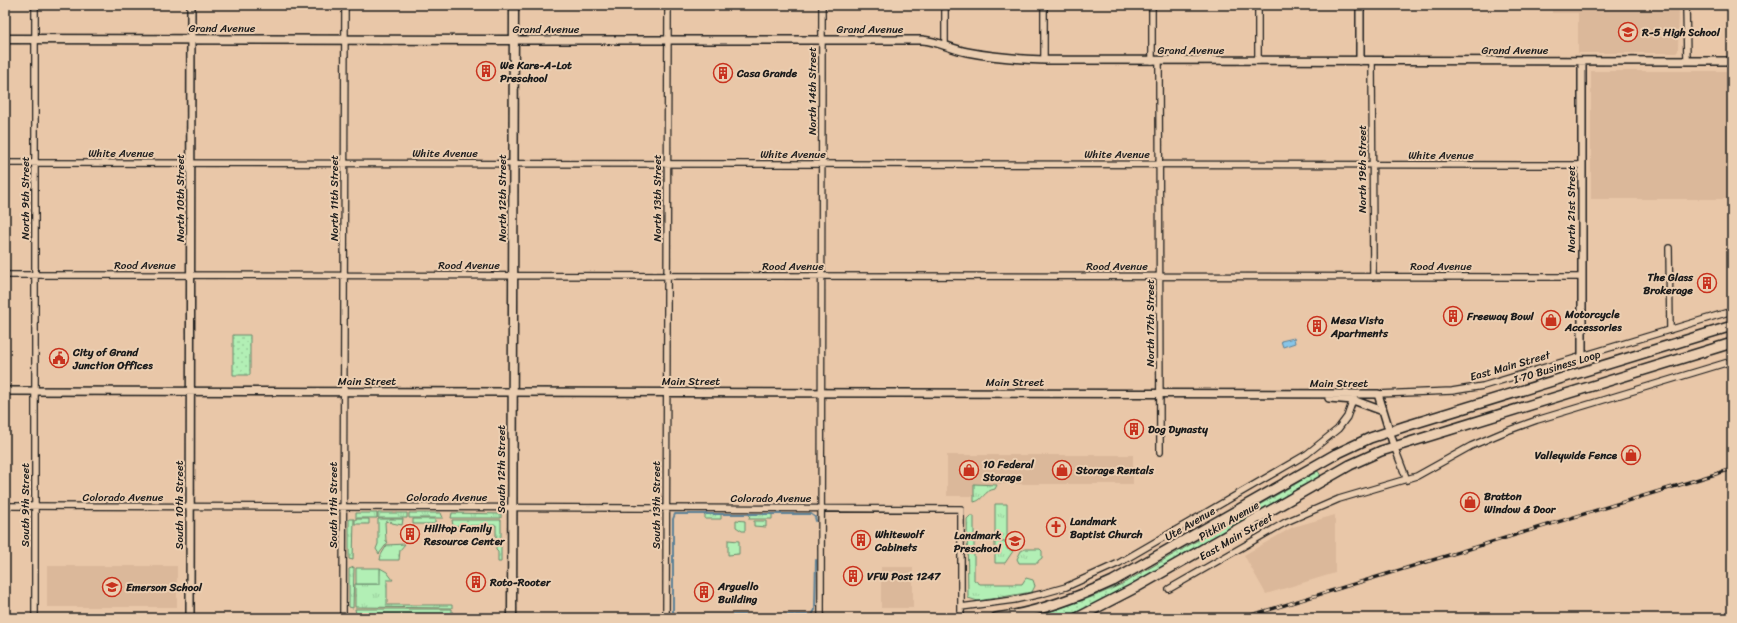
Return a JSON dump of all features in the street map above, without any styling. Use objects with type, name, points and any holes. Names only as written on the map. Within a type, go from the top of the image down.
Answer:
[{"type":"main road","name":"North 12th Street","points":[[512,392],[514,5]]},
{"type":"main road","name":"Grand Avenue","points":[[5,39],[514,40]]},
{"type":"main road","name":"I 70 Business Loop","points":[[1389,431],[1732,326]]},
{"type":"main road","points":[[1394,446],[1732,343]]},
{"type":"main road","name":"South 12th Street","points":[[512,392],[512,618]]},
{"type":"main road","name":"Ute Avenue","points":[[996,618],[1044,608],[1107,584],[1143,565],[1336,454],[1389,431]]},
{"type":"main road","name":"Pitkin Avenue","points":[[1077,618],[1135,588],[1350,465],[1394,446]]},
{"type":"street","name":"North 9th Street","points":[[35,5],[35,391]]},
{"type":"street","name":"North 10th Street","points":[[190,391],[191,5]]},
{"type":"street","name":"North 11th Street","points":[[344,392],[345,5]]},
{"type":"street","name":"North 13th Street","points":[[667,392],[668,5]]},
{"type":"street","name":"North 14th Street","points":[[821,618],[822,5]]},
{"type":"street","points":[[945,5],[945,44]]},
{"type":"street","points":[[1044,5],[1044,60]]},
{"type":"street","name":"North 17th Street","points":[[1152,5],[1159,164],[1160,452]]},
{"type":"street","points":[[1258,5],[1258,61]]},
{"type":"street","points":[[1360,5],[1360,61]]},
{"type":"street","points":[[1686,5],[1687,61]]},
{"type":"street","name":"Grand Avenue","points":[[514,40],[922,40],[935,41],[965,51],[980,54],[1044,60],[1732,61]]},
{"type":"street","name":"North 19th Street","points":[[1372,61],[1372,276]]},
{"type":"street","name":"North 21st Street","points":[[1582,61],[1582,357]]},
{"type":"street","name":"White Avenue","points":[[5,163],[1582,165]]},
{"type":"street","points":[[1669,248],[1670,330]]},
{"type":"street","name":"Rood Avenue","points":[[5,275],[1582,276]]},
{"type":"street","name":"East Main Street","points":[[1378,394],[1468,389],[1582,357],[1732,311]]},
{"type":"street","name":"East Main Street","points":[[1169,589],[1286,522],[1339,500],[1417,476],[1472,446],[1511,429],[1732,362]]},
{"type":"street","name":"Main Street","points":[[5,391],[1378,394]]},
{"type":"street","name":"South 9th Street","points":[[35,391],[35,618]]},
{"type":"street","name":"South 10th Street","points":[[190,391],[190,618]]},
{"type":"street","name":"South 11th Street","points":[[343,618],[344,392]]},
{"type":"street","name":"South 13th Street","points":[[666,618],[667,392]]},
{"type":"street","points":[[1286,394],[1353,400],[1383,411]]},
{"type":"street","points":[[1378,394],[1394,446],[1407,480]]},
{"type":"street","points":[[960,618],[961,606],[1014,600],[1048,592],[1066,587],[1114,565],[1307,454],[1338,429],[1347,417],[1353,400]]},
{"type":"street","name":"Colorado Avenue","points":[[5,506],[961,509],[961,606]]},
{"type":"shaded area","name":"R-5 High School","points":[[1552,5],[1679,5],[1678,51],[1676,53],[1578,53],[1578,13],[1552,13]]},
{"type":"shaded area","points":[[1591,71],[1732,71],[1732,199],[1591,199]]},
{"type":"shaded area","name":"Storage Rentals","points":[[947,455],[1133,455],[1133,484],[974,484],[974,496],[947,496]]},
{"type":"shaded area","points":[[1335,515],[1335,573],[1266,594],[1244,555],[1293,527]]},
{"type":"shaded area","name":"Emerson School","points":[[47,566],[177,566],[177,607],[47,607]]},
{"type":"shaded area","points":[[881,567],[913,567],[913,608],[881,608]]},
{"type":"green space","points":[[233,335],[250,335],[250,375],[233,375]]},
{"type":"green space","points":[[1318,471],[1321,476],[1104,600],[1063,618],[1026,618],[1075,603],[1122,584]]},
{"type":"green space","points":[[974,484],[997,485],[995,489],[991,490],[974,502]]},
{"type":"green space","points":[[995,504],[1007,504],[1007,541],[995,540]]},
{"type":"green space","points":[[356,513],[377,513],[377,518],[356,518]]},
{"type":"green space","points":[[378,513],[407,513],[407,518],[378,518]]},
{"type":"green space","points":[[409,513],[441,513],[443,518],[409,518]]},
{"type":"green space","points":[[452,513],[501,514],[501,518],[451,518]]},
{"type":"green space","points":[[705,514],[721,514],[721,519],[705,519]]},
{"type":"green space","points":[[750,514],[772,514],[772,519],[749,519]]},
{"type":"green space","points":[[970,516],[974,516],[974,580],[980,584],[1022,584],[1026,578],[1033,580],[1035,586],[1032,592],[978,601],[968,598],[967,519]]},
{"type":"green space","points":[[349,519],[354,519],[353,560],[349,559]]},
{"type":"green space","points":[[355,519],[369,519],[369,524],[355,524]]},
{"type":"green space","points":[[378,519],[403,519],[402,525],[392,523],[391,521],[390,523],[388,521],[385,522],[386,541],[388,542],[379,554],[376,549],[378,544]]},
{"type":"green space","points":[[413,519],[435,519],[435,524],[413,524]]},
{"type":"green space","points":[[452,520],[501,520],[501,543],[496,543],[496,525],[453,526]]},
{"type":"green space","points":[[736,520],[745,521],[745,531],[742,531],[736,527]]},
{"type":"green space","points":[[754,521],[766,521],[766,527],[754,526]]},
{"type":"green space","points":[[728,540],[739,541],[739,554],[728,555]]},
{"type":"green space","points":[[995,542],[1007,542],[1007,549],[1013,551],[1005,563],[995,563]]},
{"type":"green space","points":[[405,544],[400,550],[399,560],[380,560],[381,555],[387,545]]},
{"type":"green space","points":[[496,545],[501,545],[501,562],[498,562]]},
{"type":"green space","points":[[1025,549],[1040,549],[1042,551],[1042,558],[1038,561],[1038,563],[1019,563],[1017,559],[1021,551]]},
{"type":"green space","points":[[354,567],[353,608],[349,607],[349,569]]},
{"type":"green space","points":[[356,568],[380,568],[380,584],[356,584]]},
{"type":"green space","points":[[380,568],[387,572],[393,580],[387,580],[387,605],[452,605],[452,608],[355,607],[355,584],[379,584]]},
{"type":"green space","points":[[355,609],[452,609],[452,614],[356,614]]},
{"type":"water","points":[[1294,338],[1295,343],[1283,347],[1281,341]]},
{"type":"waterway","points":[[816,521],[815,517],[811,514],[675,514],[673,519],[673,612],[678,615],[812,615],[815,610],[816,560]]},
{"type":"railway","points":[[1242,618],[1732,469]]},
{"type":"place","name":"R-5 High School","points":[[1628,32]]},
{"type":"place","name":"We Kare-A-Lot Preschool","points":[[486,71]]},
{"type":"place","name":"Casa Grande","points":[[723,73]]},
{"type":"place","name":"The Glass Brokerage","points":[[1707,283]]},
{"type":"place","name":"Freeway Bowl","points":[[1453,316]]},
{"type":"place","name":"Motorcycle Accessories","points":[[1551,320]]},
{"type":"place","name":"Mesa Vista Apartments","points":[[1317,326]]},
{"type":"place","name":"City of Grand Junction Offices","points":[[59,358]]},
{"type":"place","name":"Dog Dynasty","points":[[1134,429]]},
{"type":"place","name":"Valleywide Fence","points":[[1631,455]]},
{"type":"place","name":"10 Federal Storage","points":[[969,470]]},
{"type":"place","name":"Storage Rentals","points":[[1062,470]]},
{"type":"place","name":"Bratton Window & Door","points":[[1470,502]]},
{"type":"place","name":"Landmark Baptist Church","points":[[1056,527]]},
{"type":"place","name":"Hilltop Family Resource Center","points":[[410,534]]},
{"type":"place","name":"Whitewolf Cabinets","points":[[861,540]]},
{"type":"place","name":"Landmark Preschool","points":[[1015,541]]},
{"type":"place","name":"VFW Post 1247","points":[[853,576]]},
{"type":"place","name":"Roto-Rooter","points":[[476,582]]},
{"type":"place","name":"Emerson School","points":[[112,587]]},
{"type":"place","name":"Arguello Building","points":[[704,592]]}]
